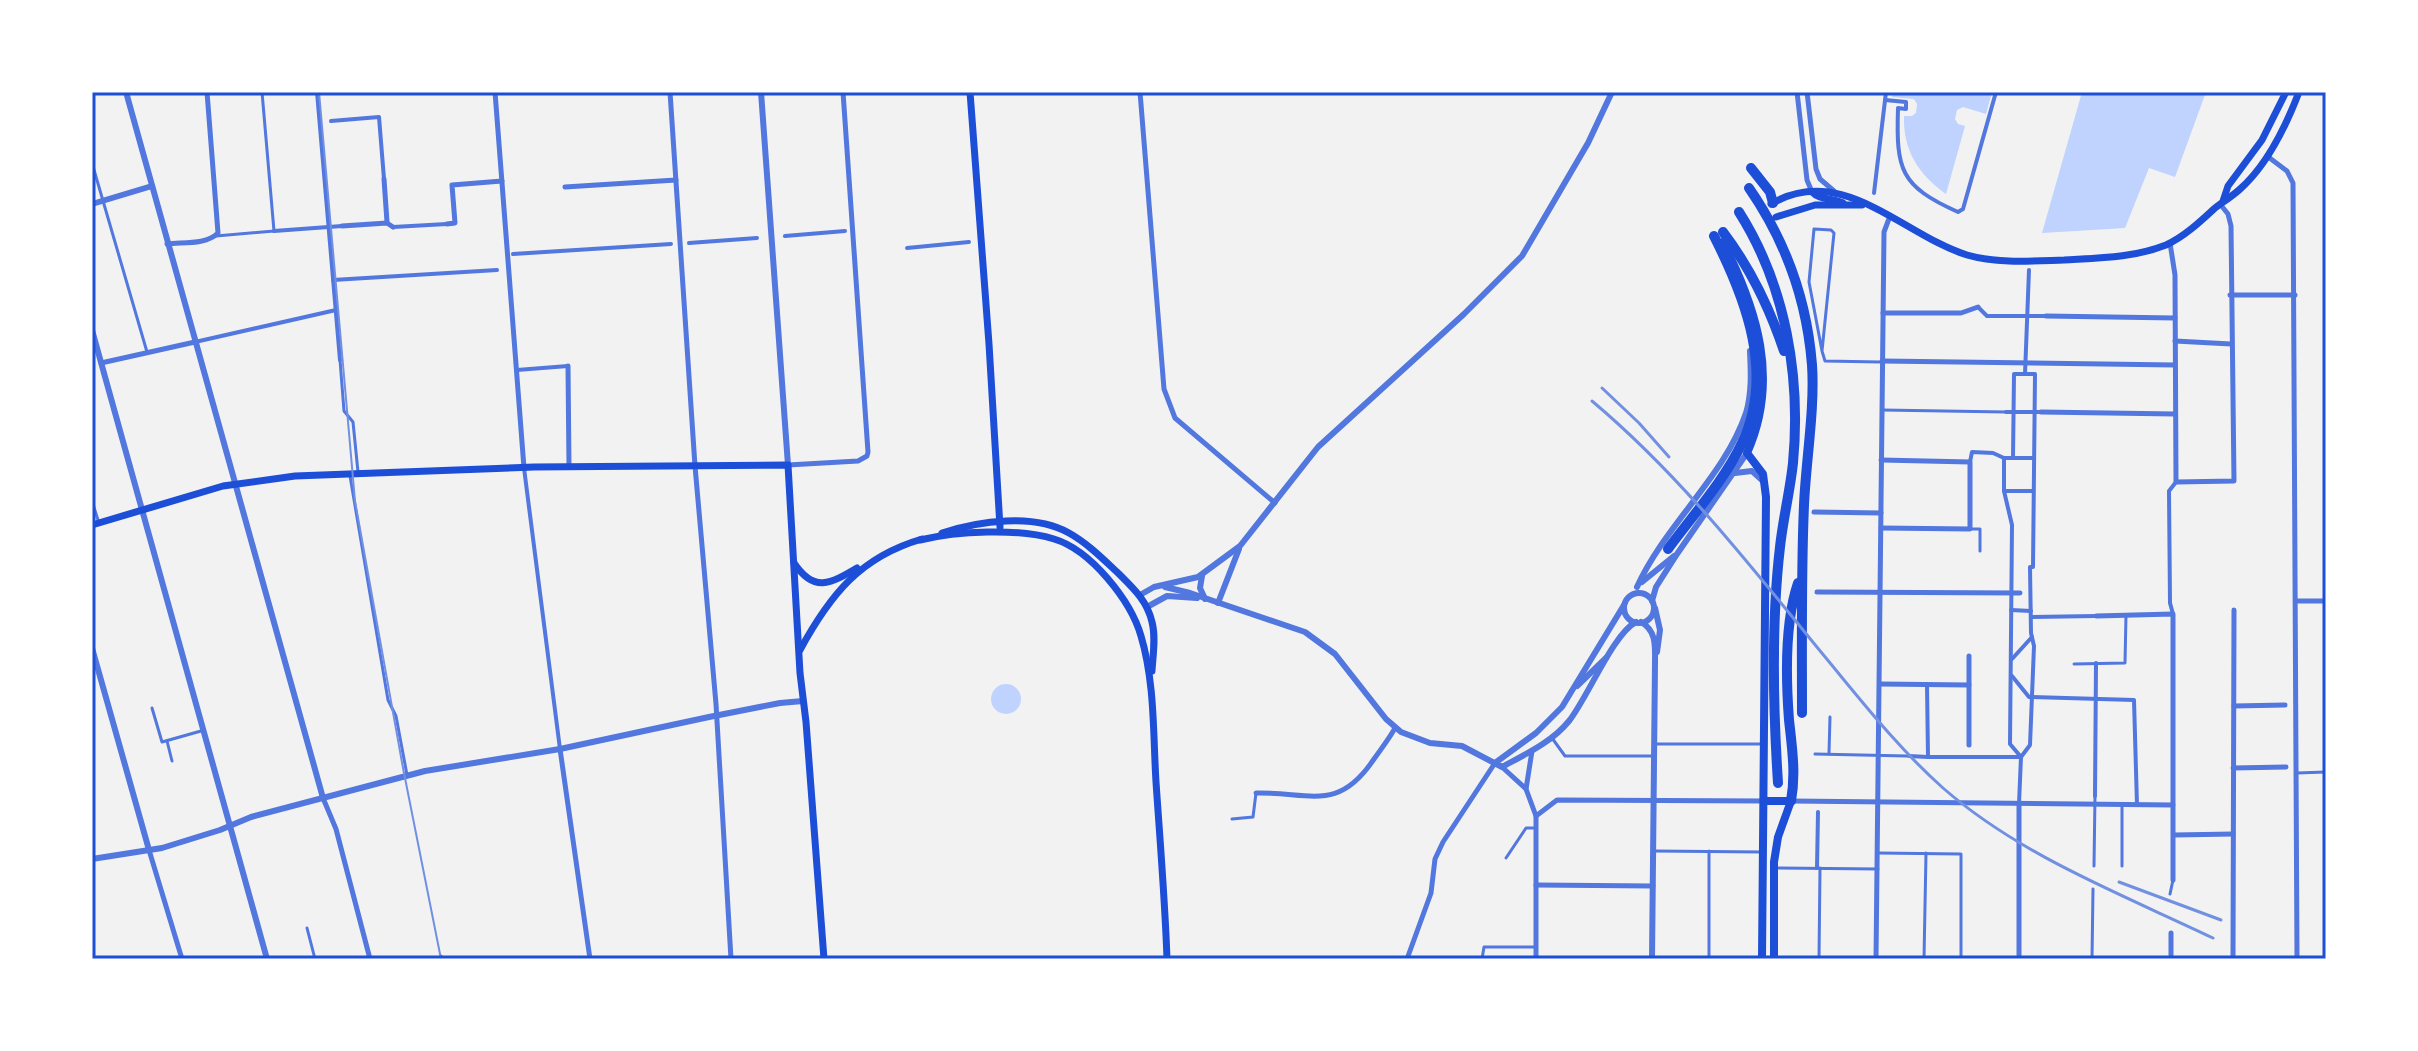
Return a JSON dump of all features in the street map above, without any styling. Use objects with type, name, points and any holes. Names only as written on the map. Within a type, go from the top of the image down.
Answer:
[{"type":"highway","points":[[1751,168],[1770,192],[1773,209]]},
{"type":"highway","points":[[1749,188],[1774,229],[1798,289],[1812,367],[1802,573],[1802,713]]},
{"type":"highway","points":[[1740,214],[1756,242],[1780,306],[1792,375],[1795,435],[1780,547],[1776,614],[1775,741],[1778,783]]},
{"type":"highway","points":[[1720,238],[1743,262],[1769,307],[1792,375]]},
{"type":"highway","points":[[1672,552],[1732,461],[1745,436],[1752,411],[1756,370],[1751,329],[1720,238]]},
{"type":"highway","points":[[1791,801],[1794,775],[1789,656],[1794,595],[1802,573]]},
{"type":"main road","points":[[970,92],[1000,533]]},
{"type":"main road","points":[[2222,202],[2228,186],[2262,140],[2286,92]]},
{"type":"main road","points":[[1773,209],[1787,196],[1812,192],[1838,193],[1868,205],[1946,247],[1990,259],[2029,262],[2145,252],[2170,243],[2239,191],[2267,156],[2299,92]]},
{"type":"main road","points":[[1812,192],[1846,204]]},
{"type":"main road","points":[[1800,208],[1811,199],[1812,192]]},
{"type":"main road","points":[[1773,209],[1868,205]]},
{"type":"main road","points":[[1720,238],[1741,276],[1756,320],[1762,372],[1759,412],[1747,453],[1763,473],[1766,488],[1762,959]]},
{"type":"main road","points":[[1741,276],[1743,262]]},
{"type":"main road","points":[[96,524],[235,483],[354,472],[788,465],[799,652],[824,959]]},
{"type":"main road","points":[[793,561],[805,578],[819,583],[834,580],[891,550],[954,529],[1000,523],[1038,523],[1065,531],[1097,553],[1140,595],[1147,607],[1154,630],[1150,686]]},
{"type":"main road","points":[[920,540],[1000,533],[1030,534],[1061,542],[1109,580],[1127,605],[1141,636],[1150,686],[1167,959]]},
{"type":"main road","points":[[799,652],[821,613],[868,563]]},
{"type":"main road","points":[[1127,605],[1140,595]]},
{"type":"main road","points":[[1127,605],[1147,607]]},
{"type":"main road","points":[[1765,801],[1791,801],[1778,837],[1774,867],[1774,959]]},
{"type":"street","points":[[126,92],[323,798],[336,829],[370,959]]},
{"type":"street","points":[[167,244],[202,241],[216,236],[218,230],[207,92]]},
{"type":"street","points":[[317,92],[340,360]]},
{"type":"street","points":[[495,92],[524,468],[590,959]]},
{"type":"street","points":[[670,92],[731,959]]},
{"type":"street","points":[[761,92],[788,465],[858,461],[867,456],[843,92]]},
{"type":"street","points":[[1140,92],[1164,389],[1175,418],[1275,503]]},
{"type":"street","points":[[1140,595],[1157,587],[1203,575],[1240,546],[1318,447],[1464,314],[1522,256],[1588,143],[1612,92]]},
{"type":"street","points":[[1797,92],[1807,180],[1812,192]]},
{"type":"street","points":[[1807,92],[1816,169],[1812,192]]},
{"type":"street","points":[[1874,193],[1886,92]]},
{"type":"street","points":[[1885,100],[1906,102],[1906,109],[1898,108],[1897,140],[1902,171],[1928,198],[1958,212],[1963,209],[1996,92]]},
{"type":"street","points":[[331,121],[379,117],[387,223]]},
{"type":"street","points":[[2267,156],[2293,179],[2297,959]]},
{"type":"street","points":[[1816,169],[1827,187],[1838,193]]},
{"type":"street","points":[[565,187],[676,180]]},
{"type":"street","points":[[274,231],[387,223],[393,227],[455,223],[452,185],[502,181]]},
{"type":"street","points":[[92,204],[152,186]]},
{"type":"street","points":[[2176,482],[2234,481],[2231,226],[2222,202]]},
{"type":"street","points":[[1876,959],[1884,230],[1890,216]]},
{"type":"street","points":[[785,236],[845,231]]},
{"type":"street","points":[[689,243],[757,238]]},
{"type":"street","points":[[1407,959],[1431,893],[1435,859],[1443,842],[1495,763],[1546,724],[1576,687],[1656,551],[1728,450],[1746,410],[1751,378],[1746,327],[1720,238]]},
{"type":"street","points":[[907,248],[969,242]]},
{"type":"street","points":[[2170,243],[2175,268],[2176,482],[2169,491],[2170,603],[2173,614],[2173,880]]},
{"type":"street","points":[[513,254],[671,244]]},
{"type":"street","points":[[333,280],[497,270]]},
{"type":"street","points":[[2025,374],[2029,270]]},
{"type":"street","points":[[2230,295],[2295,295]]},
{"type":"street","points":[[1883,313],[1958,313],[1978,307],[1987,316],[2175,318]]},
{"type":"street","points":[[101,363],[336,310]]},
{"type":"street","points":[[92,330],[267,959]]},
{"type":"street","points":[[2175,341],[2231,344]]},
{"type":"street","points":[[1882,361],[2175,365]]},
{"type":"street","points":[[517,370],[568,366],[569,467]]},
{"type":"street","points":[[2013,458],[2014,374],[2035,374],[2038,412],[2034,458],[2031,614],[2034,646],[2030,745],[2021,757],[2019,959]]},
{"type":"street","points":[[2006,412],[2175,414]]},
{"type":"street","points":[[1881,528],[1970,529],[1972,452],[1993,453],[2004,458],[2034,458]]},
{"type":"street","points":[[1637,587],[1672,552],[1735,473],[1747,453]]},
{"type":"street","points":[[2004,458],[2004,491],[2012,525],[2010,744],[2021,757]]},
{"type":"street","points":[[1881,460],[1970,462]]},
{"type":"street","points":[[1735,473],[1755,472],[1766,488]]},
{"type":"street","points":[[2004,491],[2034,491]]},
{"type":"street","points":[[1814,512],[1881,513]]},
{"type":"street","points":[[1218,603],[1240,546]]},
{"type":"street","points":[[1502,767],[1552,738],[1573,715],[1626,629],[1651,615],[1656,587],[1672,552]]},
{"type":"street","points":[[1203,575],[1200,586],[1205,599]]},
{"type":"street","points":[[1157,587],[1181,590],[1305,632],[1350,670],[1395,728],[1419,740],[1474,750],[1502,767],[1526,789],[1536,816],[1536,959]]},
{"type":"street","points":[[1817,592],[2020,593]]},
{"type":"street","points":[[1632,595],[1643,594],[1652,602],[1660,630],[1655,663]]},
{"type":"street","points":[[1147,607],[1167,596],[1205,599]]},
{"type":"street","points":[[2296,601],[2326,601]]},
{"type":"street","points":[[1624,605],[1626,615],[1650,628],[1654,636],[1652,959]]},
{"type":"street","points":[[2011,610],[2031,614],[2096,616],[2173,614]]},
{"type":"street","points":[[2233,959],[2234,610]]},
{"type":"street","points":[[2011,661],[2032,637]]},
{"type":"street","points":[[92,648],[182,959]]},
{"type":"street","points":[[1576,687],[1583,684],[1611,653]]},
{"type":"street","points":[[1969,656],[1969,757]]},
{"type":"street","points":[[2095,796],[2096,663]]},
{"type":"street","points":[[2011,674],[2031,697],[2134,700],[2137,805]]},
{"type":"street","points":[[1880,684],[1969,685]]},
{"type":"street","points":[[1927,685],[1928,757]]},
{"type":"street","points":[[92,859],[149,850],[251,817],[408,776],[560,749],[716,715],[803,701]]},
{"type":"street","points":[[2234,706],[2285,705]]},
{"type":"street","points":[[1256,793],[1316,797],[1341,792],[1362,778],[1395,728]]},
{"type":"street","points":[[1526,789],[1532,750]]},
{"type":"street","points":[[1909,756],[2021,757]]},
{"type":"street","points":[[2233,768],[2286,767]]},
{"type":"street","points":[[1536,816],[1557,800],[1765,801]]},
{"type":"street","points":[[1791,801],[2173,805]]},
{"type":"street","points":[[1818,812],[1819,868]]},
{"type":"street","points":[[2174,835],[2233,834]]},
{"type":"street","points":[[1536,885],[1653,886]]},
{"type":"street","points":[[2171,933],[2171,959]]},
{"type":"lane","points":[[216,236],[274,231],[262,92]]},
{"type":"lane","points":[[92,163],[147,352]]},
{"type":"lane","points":[[1822,351],[1834,233],[1814,229],[1809,282],[1822,351],[1825,361],[1882,361]]},
{"type":"lane","points":[[340,360],[344,409],[353,422],[354,472],[388,700],[396,716],[408,776]]},
{"type":"lane","points":[[1882,410],[2006,412]]},
{"type":"lane","points":[[92,501],[96,524]]},
{"type":"lane","points":[[1970,529],[1980,529],[1980,551]]},
{"type":"lane","points":[[2074,664],[2125,663],[2126,615]]},
{"type":"lane","points":[[152,708],[162,742],[204,730]]},
{"type":"lane","points":[[1829,754],[1830,717]]},
{"type":"lane","points":[[1552,738],[1565,756],[1654,757]]},
{"type":"lane","points":[[167,741],[172,761]]},
{"type":"lane","points":[[1654,744],[1764,744]]},
{"type":"lane","points":[[1815,754],[1909,756]]},
{"type":"lane","points":[[2297,773],[2326,772]]},
{"type":"lane","points":[[1232,819],[1253,817],[1256,793]]},
{"type":"lane","points":[[2094,866],[2095,796]]},
{"type":"lane","points":[[2122,805],[2122,866]]},
{"type":"lane","points":[[1506,858],[1526,828],[1536,828]]},
{"type":"lane","points":[[1653,851],[1762,852]]},
{"type":"lane","points":[[1709,851],[1709,959]]},
{"type":"lane","points":[[1878,853],[1961,854],[1961,959]]},
{"type":"lane","points":[[1924,959],[1926,853]]},
{"type":"lane","points":[[1774,867],[1878,869]]},
{"type":"lane","points":[[1819,868],[1819,959]]},
{"type":"lane","points":[[2170,894],[2173,880]]},
{"type":"lane","points":[[2092,959],[2093,889]]},
{"type":"lane","points":[[307,928],[315,959]]},
{"type":"lane","points":[[1482,959],[1484,947],[1536,947]]},
{"type":"water","points":[[1893,92],[1992,92],[1986,114],[1963,107],[1957,110],[1955,119],[1965,126],[1946,194],[1927,178],[1909,150],[1904,116],[1916,113],[1917,104],[1914,99],[1892,97]]},
{"type":"water","points":[[2082,92],[2206,92],[2175,177],[2149,168],[2125,228],[2042,233]]},
{"type":"water","points":[[1006,684],[1017,688],[1021,699],[1017,710],[1006,714],[995,710],[991,699],[995,688]]},
{"type":"tram line","points":[[319,92],[355,501],[441,959]]},
{"type":"railway","points":[[1602,388],[1669,457]]},
{"type":"railway","points":[[1592,401],[1684,490],[1879,722],[1943,788],[1973,812],[2038,854],[2213,938]]},
{"type":"railway","points":[[2119,882],[2221,920]]}]
